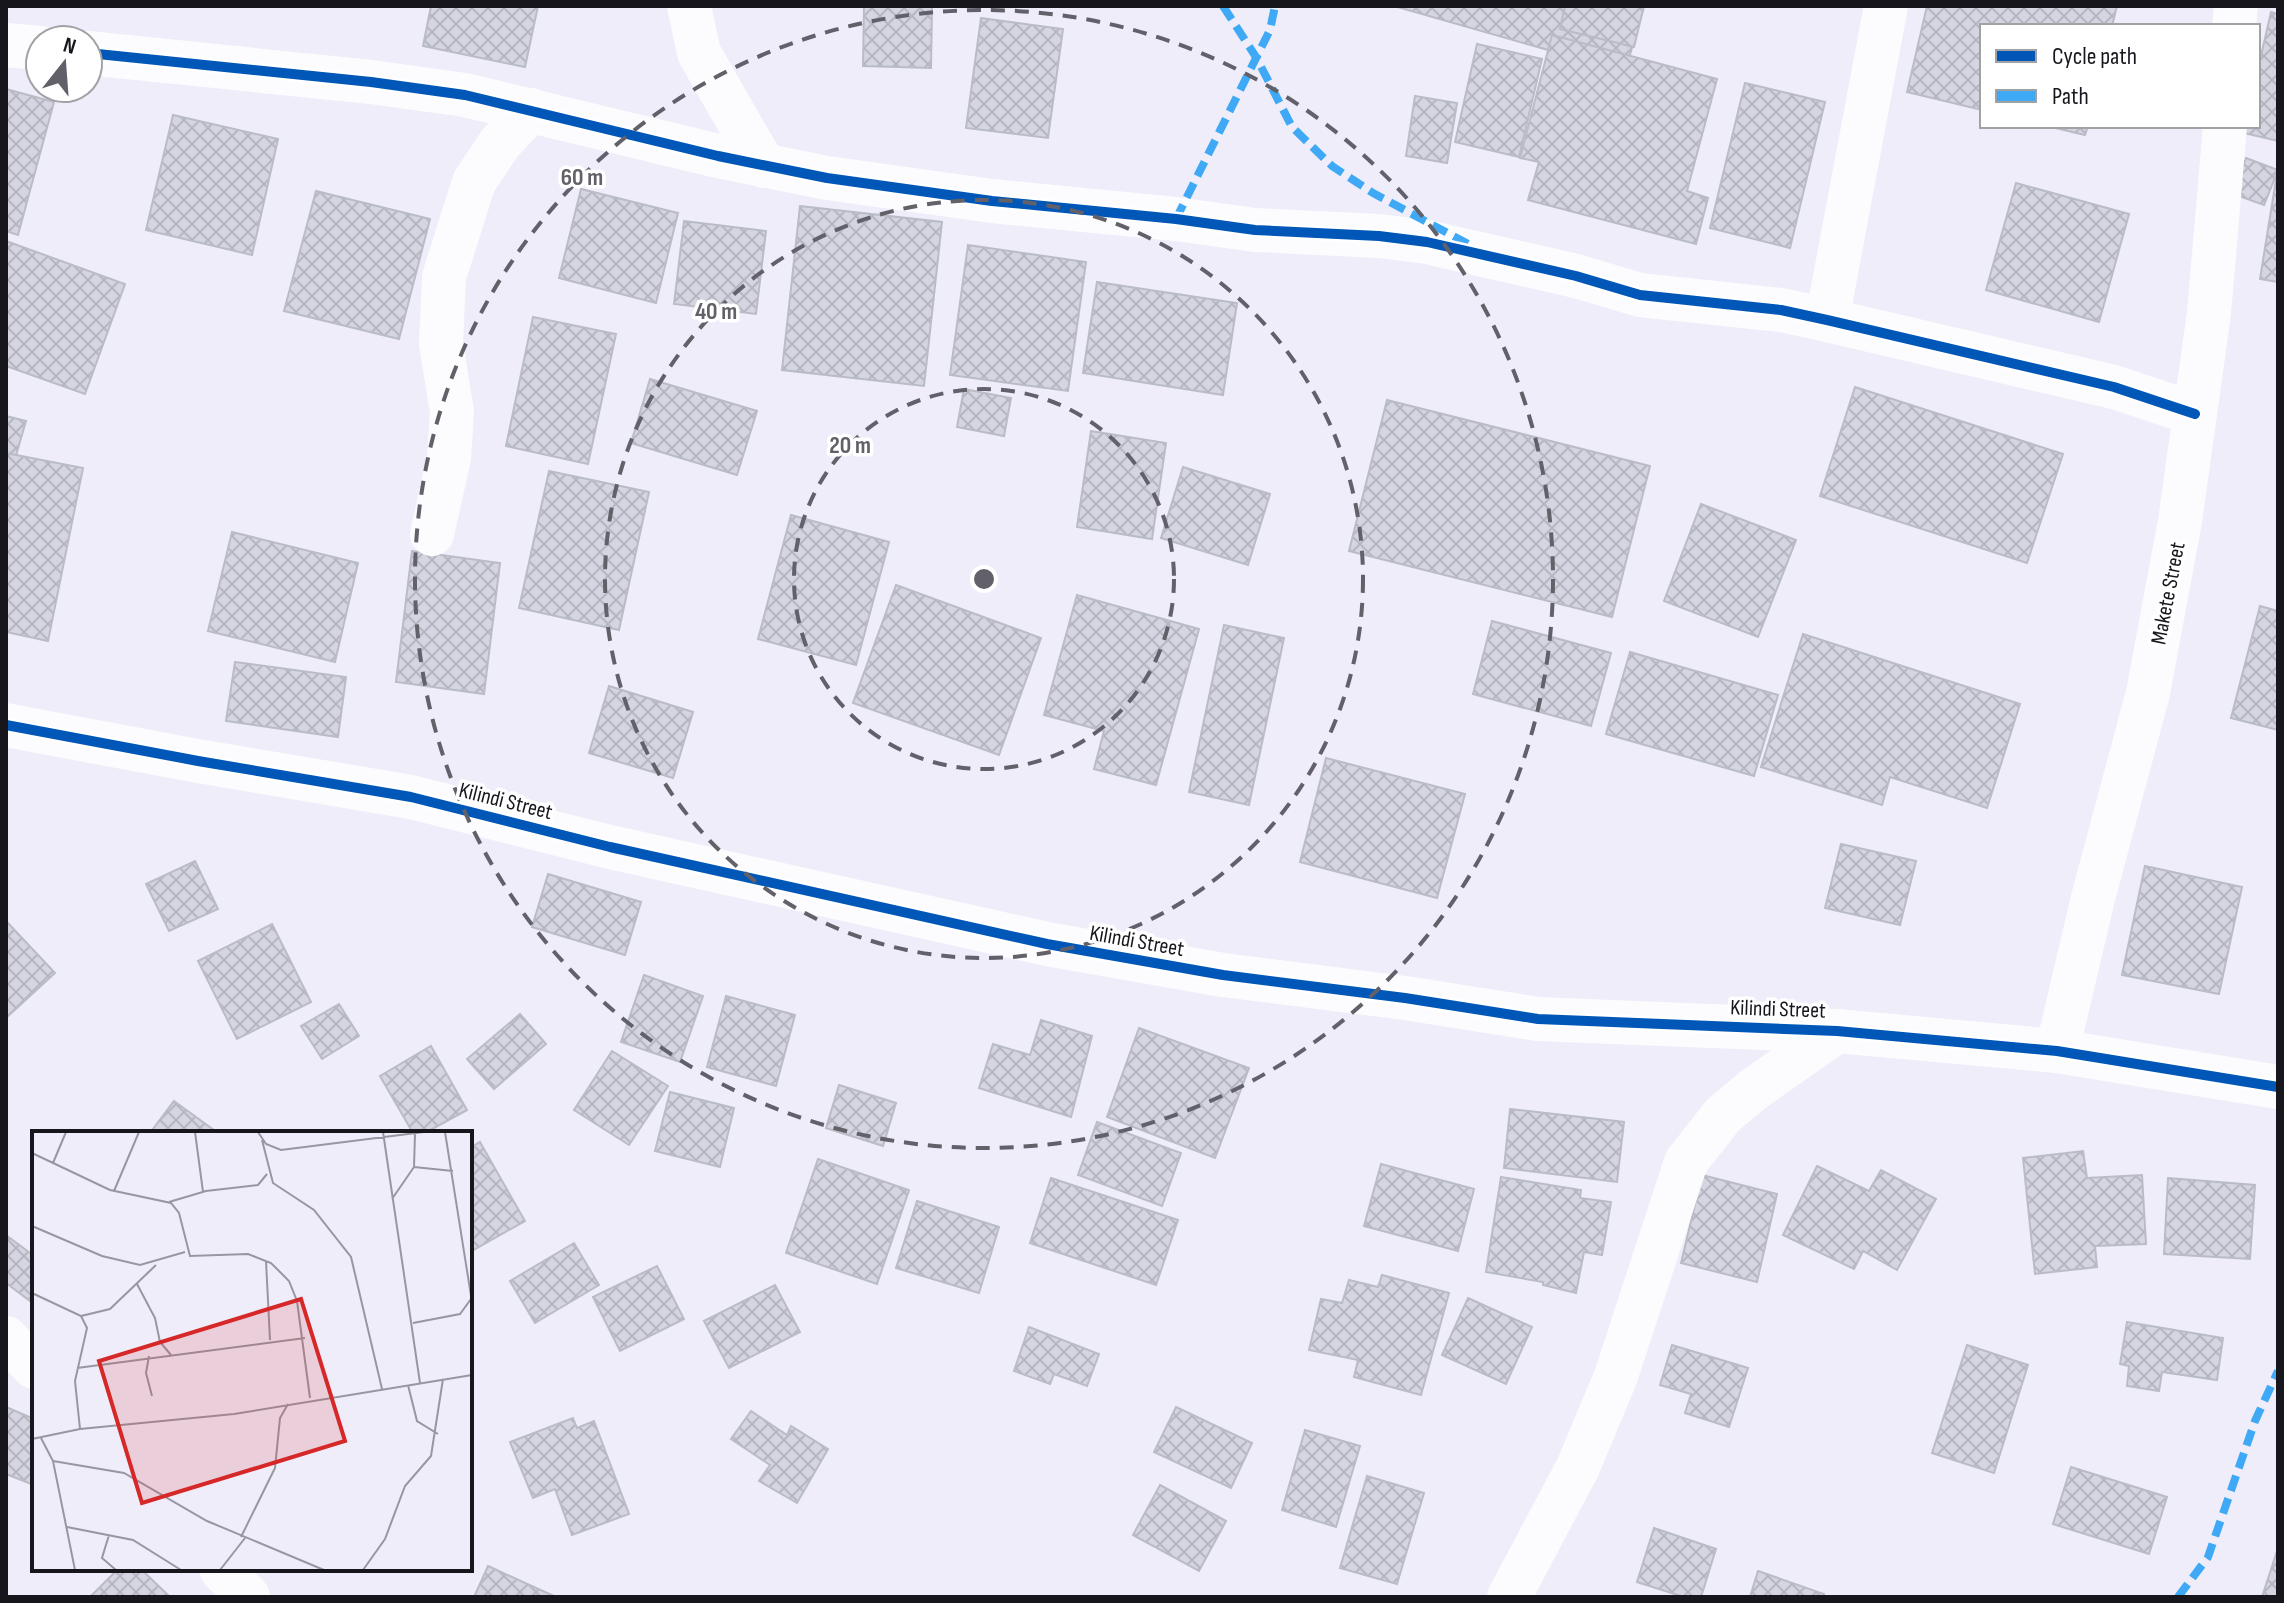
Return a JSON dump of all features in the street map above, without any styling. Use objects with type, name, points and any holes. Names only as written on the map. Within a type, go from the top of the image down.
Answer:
[{"type":"street","points":[[689,6],[699,53],[764,166]]},
{"type":"street","points":[[1827,320],[1886,6]]},
{"type":"street","points":[[104,55],[371,82],[465,95],[827,178],[992,201],[1255,230],[1379,236],[1427,242],[1576,276],[1640,295],[1781,310],[1827,320],[2114,387],[2195,414]]},
{"type":"street","points":[[432,534],[449,458],[452,412],[441,344],[444,277],[474,182],[500,143],[531,110]]},
{"type":"street","name":"Makete Street","points":[[2057,1051],[2093,898],[2148,693],[2180,521],[2209,313],[2225,128]]},
{"type":"street","name":"Kilindi Street","points":[[6,725],[411,797],[610,847],[1016,937],[1223,975],[1538,1019],[1837,1031],[2057,1051],[2278,1087]]},
{"type":"street","points":[[1509,1597],[1578,1467],[1616,1376],[1686,1162],[1723,1115],[1754,1089],[1837,1031]]},
{"type":"street","points":[[6,1338],[32,1365]]},
{"type":"street","points":[[223,1571],[248,1597]]},
{"type":"building","points":[[431,6],[538,6],[525,67],[423,46]]},
{"type":"building","points":[[864,6],[932,6],[931,68],[863,66]]},
{"type":"building","points":[[1394,6],[1644,6],[1625,72]]},
{"type":"building","points":[[1565,6],[1644,6],[1634,47],[1560,29]]},
{"type":"building","points":[[1927,6],[2117,6],[2112,24],[1980,24],[1980,110],[1907,92]]},
{"type":"building","points":[[2271,12],[2278,14],[2278,141],[2244,133],[2245,128],[2260,128],[2260,60]]},
{"type":"building","points":[[981,18],[1063,29],[1048,138],[966,128]]},
{"type":"building","points":[[1552,35],[1717,79],[1687,191],[1708,198],[1696,244],[1528,200],[1539,162],[1520,158]]},
{"type":"building","points":[[1477,44],[1542,59],[1519,157],[1455,142]]},
{"type":"building","points":[[1745,83],[1825,102],[1790,248],[1710,228]]},
{"type":"building","points":[[6,89],[24,94],[24,104],[53,104],[18,235],[6,231]]},
{"type":"building","points":[[1415,96],[1457,103],[1447,163],[1406,156]]},
{"type":"building","points":[[173,115],[278,139],[252,255],[146,230]]},
{"type":"building","points":[[2055,128],[2087,128],[2085,135]]},
{"type":"building","points":[[2246,158],[2278,170],[2264,205],[2233,194]]},
{"type":"building","points":[[2278,167],[2278,282],[2260,279]]},
{"type":"building","points":[[2016,183],[2129,214],[2099,322],[1986,290]]},
{"type":"building","points":[[581,189],[678,213],[656,303],[559,278]]},
{"type":"building","points":[[316,191],[430,219],[399,339],[284,311]]},
{"type":"building","points":[[800,206],[942,222],[924,386],[782,370]]},
{"type":"building","points":[[684,221],[766,231],[756,314],[674,304]]},
{"type":"building","points":[[6,241],[125,284],[85,394],[6,366]]},
{"type":"building","points":[[968,245],[1086,262],[1068,391],[950,375]]},
{"type":"building","points":[[1097,282],[1237,303],[1223,395],[1083,373]]},
{"type":"building","points":[[533,317],[616,334],[588,464],[506,446]]},
{"type":"building","points":[[650,379],[757,411],[737,475],[631,443]]},
{"type":"building","points":[[1855,387],[2063,454],[2027,563],[1820,496]]},
{"type":"building","points":[[964,389],[1011,398],[1004,436],[957,427]]},
{"type":"building","points":[[1387,400],[1650,466],[1612,617],[1349,551]]},
{"type":"building","points":[[6,416],[26,421],[6,490]]},
{"type":"building","points":[[1091,431],[1166,443],[1152,539],[1077,527]]},
{"type":"building","points":[[6,453],[83,468],[48,641],[6,632]]},
{"type":"building","points":[[1183,467],[1270,494],[1248,565],[1161,538]]},
{"type":"building","points":[[549,471],[649,492],[619,630],[519,608]]},
{"type":"building","points":[[1701,504],[1796,540],[1758,637],[1664,601]]},
{"type":"building","points":[[791,515],[889,542],[856,665],[758,639]]},
{"type":"building","points":[[232,532],[358,563],[335,662],[208,631]]},
{"type":"building","points":[[412,551],[500,563],[484,694],[396,682]]},
{"type":"building","points":[[896,585],[1041,638],[999,755],[853,703]]},
{"type":"building","points":[[1077,595],[1199,629],[1156,785],[1094,769],[1104,731],[1044,715]]},
{"type":"building","points":[[2260,606],[2278,611],[2278,730],[2231,718]]},
{"type":"building","points":[[1492,621],[1611,653],[1591,726],[1473,694]]},
{"type":"building","points":[[1224,625],[1284,638],[1249,805],[1189,792]]},
{"type":"building","points":[[1803,634],[2020,704],[1987,808],[1890,777],[1882,805],[1761,767]]},
{"type":"building","points":[[1630,652],[1778,695],[1754,776],[1606,734]]},
{"type":"building","points":[[235,662],[346,677],[338,737],[226,721]]},
{"type":"building","points":[[609,686],[693,712],[673,778],[589,753]]},
{"type":"building","points":[[1326,758],[1465,794],[1437,898],[1300,862]]},
{"type":"building","points":[[1841,844],[1916,861],[1900,925],[1825,908]]},
{"type":"building","points":[[195,861],[218,909],[169,931],[146,884]]},
{"type":"building","points":[[2145,866],[2242,887],[2219,994],[2122,975]]},
{"type":"building","points":[[548,874],[641,902],[625,955],[532,927]]},
{"type":"building","points":[[6,921],[55,973],[6,1018]]},
{"type":"building","points":[[272,924],[311,1002],[237,1039],[198,961]]},
{"type":"building","points":[[644,975],[703,996],[680,1062],[621,1042]]},
{"type":"building","points":[[726,996],[795,1015],[776,1086],[707,1067]]},
{"type":"building","points":[[339,1004],[359,1036],[322,1059],[301,1026]]},
{"type":"building","points":[[520,1014],[546,1044],[494,1089],[467,1059]]},
{"type":"building","points":[[1041,1020],[1092,1036],[1071,1117],[979,1088],[993,1044],[1030,1055]]},
{"type":"building","points":[[1139,1028],[1249,1068],[1215,1158],[1107,1117]]},
{"type":"building","points":[[431,1046],[467,1110],[429,1131],[412,1131],[380,1076]]},
{"type":"building","points":[[612,1051],[668,1086],[629,1145],[574,1110]]},
{"type":"building","points":[[839,1085],[896,1103],[883,1146],[826,1128]]},
{"type":"building","points":[[670,1092],[734,1108],[720,1167],[655,1151]]},
{"type":"building","points":[[174,1101],[215,1131],[152,1131]]},
{"type":"building","points":[[1510,1109],[1624,1122],[1617,1182],[1504,1168]]},
{"type":"building","points":[[1097,1122],[1181,1153],[1162,1206],[1078,1175]]},
{"type":"building","points":[[480,1142],[525,1221],[472,1251],[472,1147]]},
{"type":"building","points":[[2083,1151],[2087,1178],[2142,1175],[2146,1244],[2095,1246],[2097,1267],[2035,1274],[2023,1158]]},
{"type":"building","points":[[818,1159],[909,1190],[877,1284],[786,1253]]},
{"type":"building","points":[[1381,1164],[1474,1189],[1458,1251],[1364,1226]]},
{"type":"building","points":[[1817,1166],[1869,1191],[1881,1170],[1936,1199],[1897,1270],[1863,1251],[1854,1269],[1783,1235]]},
{"type":"building","points":[[1702,1175],[1777,1194],[1757,1282],[1681,1263]]},
{"type":"building","points":[[1501,1177],[1581,1190],[1580,1198],[1611,1202],[1602,1255],[1584,1252],[1576,1293],[1543,1285],[1543,1282],[1486,1272]]},
{"type":"building","points":[[1051,1178],[1178,1220],[1156,1285],[1030,1243]]},
{"type":"building","points":[[2168,1178],[2255,1185],[2250,1259],[2164,1254]]},
{"type":"building","points":[[917,1201],[999,1227],[979,1293],[896,1268]]},
{"type":"building","points":[[6,1235],[32,1254],[32,1302],[6,1283]]},
{"type":"building","points":[[574,1243],[599,1285],[535,1323],[510,1281]]},
{"type":"building","points":[[657,1266],[684,1319],[620,1351],[593,1297]]},
{"type":"building","points":[[1382,1275],[1449,1293],[1421,1395],[1354,1377],[1358,1360],[1309,1350],[1321,1299],[1342,1303],[1349,1280],[1378,1287]]},
{"type":"building","points":[[775,1285],[800,1332],[729,1368],[704,1321]]},
{"type":"building","points":[[1468,1298],[1532,1327],[1506,1384],[1442,1355]]},
{"type":"building","points":[[2127,1322],[2223,1338],[2217,1380],[2162,1372],[2159,1391],[2127,1386],[2129,1366],[2120,1364]]},
{"type":"building","points":[[1029,1327],[1099,1354],[1087,1386],[1054,1374],[1050,1384],[1014,1371]]},
{"type":"building","points":[[1672,1345],[1748,1368],[1729,1427],[1685,1413],[1691,1394],[1660,1385]]},
{"type":"building","points":[[1967,1345],[2028,1365],[1994,1473],[1932,1453]]},
{"type":"building","points":[[6,1407],[32,1418],[32,1484],[6,1474]]},
{"type":"building","points":[[1176,1407],[1252,1443],[1231,1488],[1154,1452]]},
{"type":"building","points":[[751,1411],[787,1435],[791,1426],[828,1449],[797,1503],[759,1481],[770,1465],[731,1439]]},
{"type":"building","points":[[573,1418],[577,1428],[594,1421],[629,1514],[572,1535],[555,1489],[533,1498],[510,1442]]},
{"type":"building","points":[[1305,1430],[1360,1446],[1336,1527],[1282,1510]]},
{"type":"building","points":[[2071,1467],[2167,1497],[2149,1554],[2053,1524]]},
{"type":"building","points":[[1367,1476],[1424,1493],[1397,1584],[1340,1568]]},
{"type":"building","points":[[1160,1485],[1226,1521],[1199,1571],[1133,1535]]},
{"type":"building","points":[[1654,1528],[1716,1549],[1701,1597],[1684,1597],[1637,1582]]},
{"type":"building","points":[[2278,1548],[2278,1597],[2262,1597]]},
{"type":"building","points":[[488,1566],[556,1597],[474,1597]]},
{"type":"building","points":[[116,1571],[143,1571],[170,1597],[90,1597]]},
{"type":"building","points":[[1758,1571],[1824,1594],[1823,1597],[1750,1597]]},
{"type":"marked path","points":[[1223,6],[1256,57],[1292,127],[1332,166],[1373,193],[1468,244]]},
{"type":"marked path","points":[[1176,219],[1270,30],[1275,6]]},
{"type":"marked path","points":[[2178,1597],[2208,1557],[2255,1421],[2278,1371]]},
{"type":"cycle path","points":[[104,55],[371,82],[465,95],[718,156],[827,178],[992,201],[1255,230],[1379,236],[1427,242],[1576,276],[1640,295],[1781,310],[1827,320],[2114,387],[2195,414]]},
{"type":"cycle path","points":[[6,725],[411,797],[610,847],[1047,944],[1223,975],[1538,1019],[1837,1031],[2057,1051],[2278,1087]]}]
